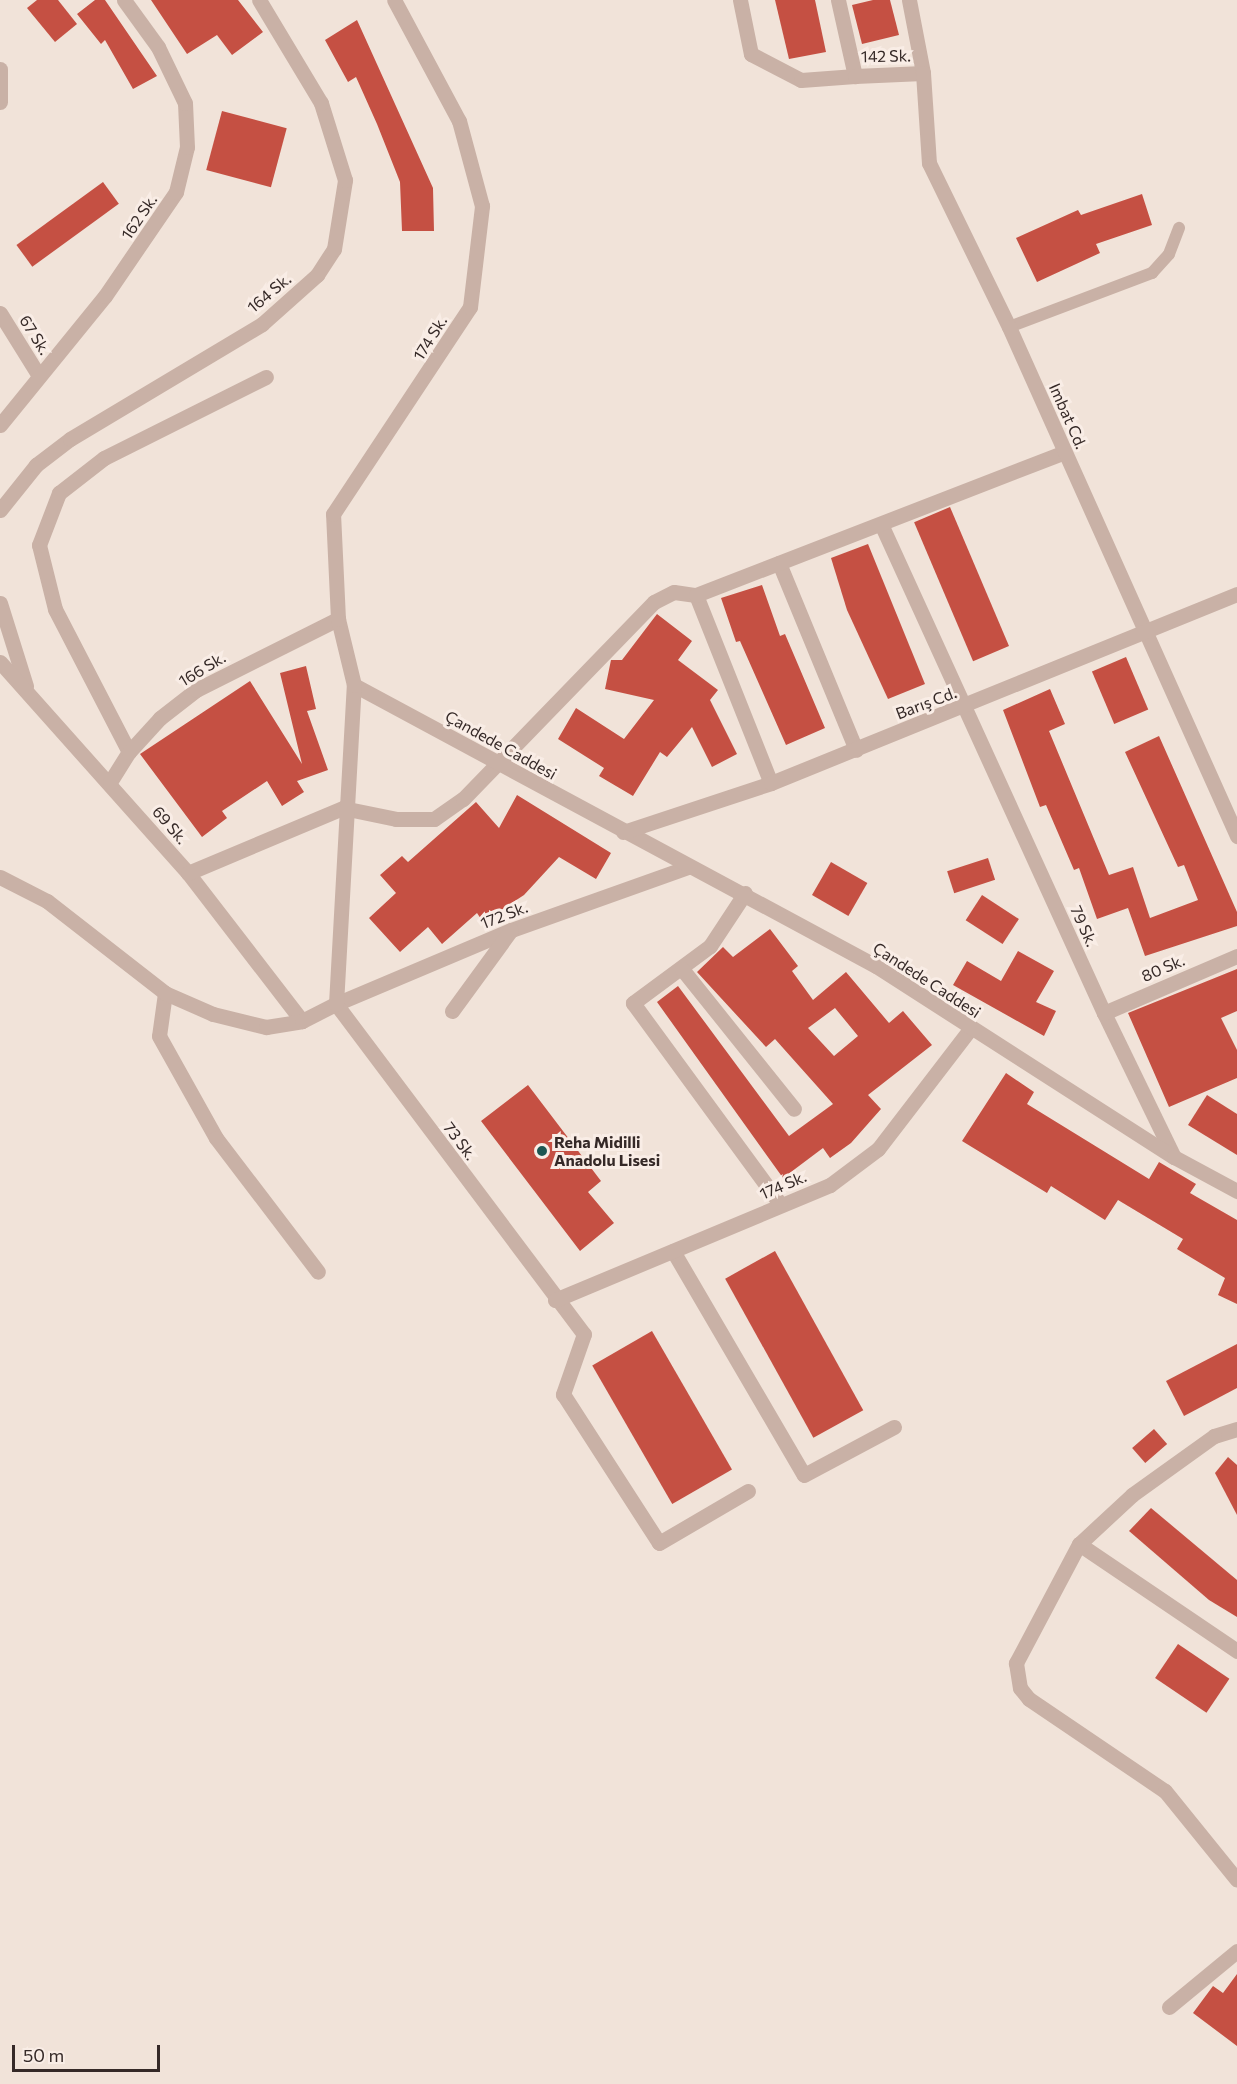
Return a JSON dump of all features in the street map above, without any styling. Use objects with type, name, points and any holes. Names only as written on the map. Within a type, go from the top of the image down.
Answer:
[{"type":"street","name":"162 Sk.","points":[[0,425],[162,218],[176,192],[187,147],[185,103],[158,47],[124,0]]},
{"type":"street","name":"164 Sk.","points":[[0,510],[36,465],[70,439],[262,324],[317,275],[334,249],[345,180],[321,103],[258,0]]},
{"type":"street","name":"174 Sk.","points":[[354,685],[338,619],[333,514],[405,412],[470,307],[482,206],[459,121],[394,0]]},
{"type":"street","points":[[740,0],[751,54],[801,80],[855,76]]},
{"type":"street","name":"142 Sk.","points":[[838,0],[855,76],[923,73]]},
{"type":"street","name":"Imbat Cd.","points":[[909,0],[923,73],[929,163],[1009,327],[1144,633],[1237,836]]},
{"type":"street","points":[[0,69],[0,102]]},
{"type":"street","name":"67 Sk.","points":[[0,313],[39,376]]},
{"type":"street","points":[[129,752],[55,609],[39,545],[59,493],[104,458],[266,377]]},
{"type":"street","points":[[188,873],[343,808],[396,819],[434,819],[463,799],[495,761],[654,602],[674,592],[696,595],[1064,452]]},
{"type":"street","name":"79 Sk.","points":[[881,524],[1104,1013],[1174,1157]]},
{"type":"street","points":[[778,563],[856,750]]},
{"type":"street","name":"Barış Cd.","points":[[623,832],[771,783],[965,707],[1237,594]]},
{"type":"street","points":[[696,595],[771,783]]},
{"type":"street","points":[[0,603],[27,689]]},
{"type":"street","name":"166 Sk.","points":[[110,782],[129,752],[160,718],[196,690],[338,619]]},
{"type":"street","name":"69 Sk.","points":[[0,662],[110,782],[188,873],[302,1021]]},
{"type":"street","points":[[0,877],[46,901],[165,993],[213,1014],[266,1027],[302,1021],[336,1004],[344,906],[343,808],[354,685]]},
{"type":"street","name":"Çandede Caddesi","points":[[354,685],[688,867],[745,893],[876,966],[970,1029],[1174,1157],[1237,1191]]},
{"type":"street","name":"172 Sk.","points":[[336,1004],[511,930],[688,867]]},
{"type":"street","points":[[745,893],[710,946],[682,969],[633,1003],[782,1205]]},
{"type":"street","points":[[452,1011],[511,930]]},
{"type":"street","name":"80 Sk.","points":[[1104,1013],[1237,956]]},
{"type":"street","points":[[682,969],[794,1109]]},
{"type":"street","points":[[165,993],[159,1036],[165,1047],[216,1138],[318,1272]]},
{"type":"street","name":"73 Sk.","points":[[336,1004],[555,1300],[584,1334],[563,1394],[659,1543],[748,1491]]},
{"type":"street","name":"174 Sk.","points":[[555,1300],[830,1185],[878,1149],[970,1029]]},
{"type":"street","points":[[673,1251],[804,1475],[894,1427]]},
{"type":"street","points":[[1237,1429],[1214,1436],[1099,1521],[1078,1544],[1016,1663],[1020,1688],[1029,1699],[1165,1791],[1237,1880]]},
{"type":"street","points":[[1078,1544],[1237,1651]]},
{"type":"street","points":[[1168,2007],[1237,1951]]},
{"type":"lane","points":[[1009,327],[1152,273],[1170,254],[1179,228]]},
{"type":"building","points":[[37,0],[58,0],[77,24],[55,42],[27,8]]},
{"type":"building","points":[[95,0],[105,0],[157,76],[133,89],[105,40],[101,44],[77,14]]},
{"type":"building","points":[[151,0],[238,0],[263,32],[232,55],[217,35],[187,54]]},
{"type":"building","points":[[775,0],[815,0],[826,52],[789,59]]},
{"type":"building","points":[[873,0],[890,0],[899,35],[862,44],[852,5]]},
{"type":"building","points":[[357,20],[433,188],[434,231],[402,231],[400,182],[377,124],[356,77],[348,82],[325,40]]},
{"type":"building","points":[[222,111],[287,128],[271,187],[206,170]]},
{"type":"building","points":[[103,182],[119,204],[32,267],[16,245]]},
{"type":"building","points":[[1142,194],[1152,225],[1096,244],[1100,253],[1037,282],[1016,238],[1078,210],[1081,215]]},
{"type":"building","points":[[950,507],[1009,646],[973,661],[914,522]]},
{"type":"building","points":[[868,544],[925,684],[888,699],[847,610],[831,558]]},
{"type":"building","points":[[762,585],[780,636],[785,634],[825,728],[786,745],[740,641],[736,642],[721,598]]},
{"type":"building","points":[[657,614],[692,641],[678,660],[718,690],[710,700],[737,754],[712,767],[692,727],[667,757],[660,752],[633,796],[599,776],[604,768],[558,739],[576,708],[624,739],[654,700],[605,689],[611,660],[622,660]]},
{"type":"building","points":[[1126,657],[1148,709],[1114,724],[1092,671]]},
{"type":"building","points":[[306,666],[316,709],[307,711],[328,770],[297,781],[304,792],[282,806],[267,781],[222,811],[227,818],[202,837],[140,754],[250,681],[302,764],[280,673]]},
{"type":"building","points":[[1050,689],[1065,724],[1049,731],[1109,875],[1133,867],[1150,918],[1198,900],[1184,865],[1178,867],[1125,752],[1159,736],[1237,912],[1237,926],[1145,956],[1128,908],[1097,919],[1079,868],[1074,870],[1046,805],[1040,807],[1003,710]]},
{"type":"building","points":[[517,795],[611,853],[596,879],[559,857],[524,895],[483,922],[477,913],[442,944],[428,927],[400,952],[369,918],[396,893],[380,875],[402,856],[408,862],[476,802],[499,828]]},
{"type":"building","points":[[988,858],[995,880],[954,893],[947,871]]},
{"type":"building","points":[[831,862],[867,883],[848,916],[812,895]]},
{"type":"building","points":[[982,895],[1019,919],[1003,944],[966,920]]},
{"type":"building","points":[[770,929],[798,966],[792,971],[813,1000],[846,972],[889,1023],[903,1011],[932,1045],[868,1095],[881,1109],[851,1143],[830,1158],[823,1148],[783,1178],[657,1002],[678,986],[789,1136],[833,1104],[775,1039],[766,1047],[697,972],[723,947],[733,957]],"holes":[[[835,1008],[858,1036],[834,1056],[808,1028]]]},
{"type":"building","points":[[1018,951],[1054,971],[1036,1002],[1056,1011],[1044,1036],[953,985],[967,961],[1001,981]]},
{"type":"building","points":[[1237,969],[1237,1011],[1221,1018],[1237,1050],[1237,1078],[1169,1107],[1128,1013]]},
{"type":"building","points":[[1006,1073],[1034,1092],[1027,1104],[1149,1179],[1159,1162],[1196,1184],[1190,1193],[1237,1220],[1237,1304],[1218,1295],[1225,1278],[1177,1249],[1183,1239],[1118,1200],[1105,1220],[1051,1186],[1047,1193],[962,1141]]},
{"type":"building","points":[[528,1085],[601,1181],[588,1192],[614,1223],[580,1251],[481,1121]]},
{"type":"building","points":[[1207,1095],[1237,1114],[1237,1155],[1188,1125]]},
{"type":"building","points":[[775,1251],[863,1410],[813,1438],[725,1279]]},
{"type":"building","points":[[652,1331],[732,1470],[672,1504],[592,1366]]},
{"type":"building","points":[[1237,1344],[1237,1388],[1184,1416],[1166,1381]]},
{"type":"building","points":[[1154,1429],[1167,1444],[1145,1463],[1132,1448]]},
{"type":"building","points":[[1228,1457],[1237,1465],[1237,1515],[1215,1473]]},
{"type":"building","points":[[1151,1508],[1237,1580],[1237,1617],[1209,1600],[1129,1531]]},
{"type":"building","points":[[1178,1644],[1229,1679],[1206,1713],[1155,1678]]},
{"type":"building","points":[[1237,1974],[1237,2046],[1193,2013],[1213,1986],[1223,1993]]},
{"type":"place","name":"Reha Midilli Anadolu Lisesi","points":[[542,1151]]}]
